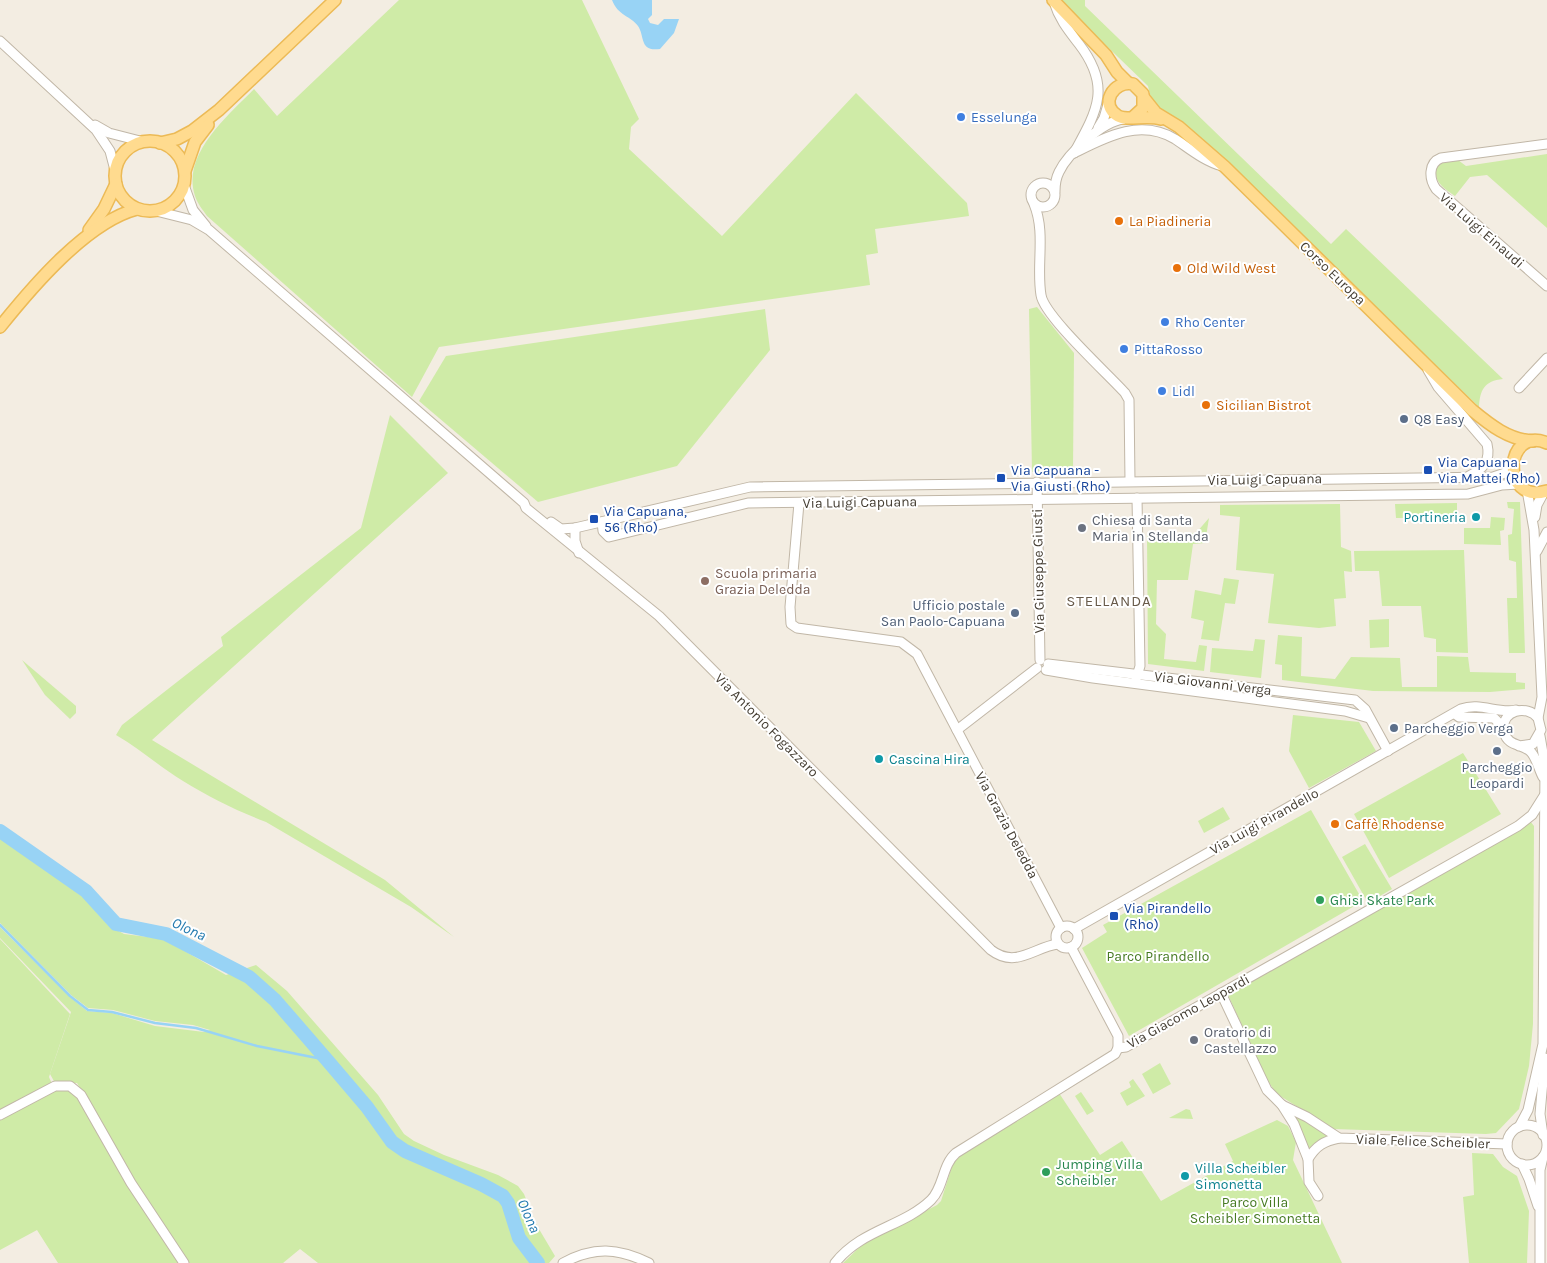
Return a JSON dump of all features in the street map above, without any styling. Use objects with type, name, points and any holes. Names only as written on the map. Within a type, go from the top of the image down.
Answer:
[{"type":"main road","points":[[219,110],[195,142],[187,161],[185,179],[174,202],[156,211],[138,209],[128,204],[120,195],[116,184],[115,170],[124,152],[144,142],[160,143],[177,139],[192,132],[219,110],[335,0]]},
{"type":"main road","points":[[1053,0],[1100,51],[1128,83],[1140,90],[1144,98],[1143,108],[1128,118],[1113,113],[1110,97],[1112,79],[1100,51]]},
{"type":"main road","points":[[1110,97],[1120,84],[1128,83]]},
{"type":"main road","name":"Corso Europa","points":[[1144,98],[1150,107],[1166,121]]},
{"type":"main road","name":"Corso Europa","points":[[1128,118],[1146,116],[1166,121],[1179,127],[1225,167],[1472,410],[1508,441],[1513,460],[1513,473],[1523,487]]},
{"type":"main road","points":[[160,143],[178,156],[185,179]]},
{"type":"main road","points":[[0,327],[18,305],[86,236],[104,209],[116,184]]},
{"type":"main road","points":[[86,236],[111,219],[138,209]]},
{"type":"main road","name":"Corso Europa","points":[[1496,429],[1524,441],[1547,443]]},
{"type":"main road","points":[[1513,460],[1520,448],[1533,441]]},
{"type":"main road","points":[[1523,487],[1546,491]]},
{"type":"street","points":[[1053,0],[1057,14],[1090,59],[1098,84],[1094,114],[1074,153]]},
{"type":"street","points":[[0,41],[87,121],[104,140],[115,170]]},
{"type":"street","points":[[1110,97],[1104,118],[1094,133],[1074,153],[1058,174],[1052,204],[1044,215],[1041,231],[1039,275],[1041,297],[1046,309],[1128,397],[1130,405],[1140,666],[1134,683]]},
{"type":"street","points":[[1094,133],[1114,120],[1128,118]]},
{"type":"street","points":[[87,121],[109,133],[144,142]]},
{"type":"street","points":[[1074,153],[1122,131],[1145,130],[1170,136],[1209,162],[1225,167]]},
{"type":"street","name":"Via Luigi Einaudi","points":[[1547,144],[1441,158],[1434,163],[1430,174],[1436,189],[1547,286]]},
{"type":"street","points":[[1041,231],[1039,215],[1030,194],[1036,185],[1062,167]]},
{"type":"street","points":[[185,179],[193,210],[209,230],[524,504],[557,528],[564,530],[576,528],[576,545],[580,553]]},
{"type":"street","points":[[1036,185],[1047,183],[1055,191]]},
{"type":"street","points":[[1034,204],[1041,207],[1052,204]]},
{"type":"street","points":[[156,211],[192,220],[209,230]]},
{"type":"street","points":[[1420,357],[1438,387],[1488,444],[1489,452],[1484,467],[1467,477]]},
{"type":"street","points":[[1519,388],[1546,363]]},
{"type":"street","name":"Via Luigi Capuana","points":[[576,528],[750,487],[1467,477],[1501,475],[1509,470],[1513,460]]},
{"type":"street","points":[[1368,477],[1365,485],[1368,494]]},
{"type":"street","points":[[1426,477],[1434,484],[1434,489],[1430,494]]},
{"type":"street","name":"Via Giuseppe Giusti","points":[[1037,482],[1043,666]]},
{"type":"street","name":"Via Luigi Capuana","points":[[602,522],[603,531],[609,537],[748,503],[1468,494],[1502,485],[1523,487]]},
{"type":"street","points":[[1523,487],[1533,522],[1542,697],[1538,718]]},
{"type":"street","points":[[1533,522],[1537,505],[1546,491]]},
{"type":"street","name":"Via Grazia Deledda","points":[[799,503],[790,607],[792,624],[798,628],[907,644],[917,654],[1062,928]]},
{"type":"street","name":"Via Antonio Fogazzaro","points":[[524,504],[526,508],[580,553],[659,616],[991,950],[1000,956],[1015,958],[1058,944]]},
{"type":"street","points":[[1535,556],[1540,542],[1547,532]]},
{"type":"street","points":[[957,730],[1043,666]]},
{"type":"street","name":"Via Giovanni Verga","points":[[1043,666],[1138,674],[1355,700],[1361,703],[1388,751]]},
{"type":"street","name":"Via Giovanni Verga","points":[[1043,666],[1134,683],[1345,711],[1369,718]]},
{"type":"street","points":[[1504,728],[1507,717],[1519,710],[1532,706],[1536,702],[1540,683]]},
{"type":"street","name":"Via Luigi Pirandello","points":[[1074,929],[1458,711],[1468,707],[1488,707],[1507,712],[1519,710]]},
{"type":"street","points":[[1519,710],[1531,711],[1541,724],[1540,736],[1545,766],[1546,976],[1543,1044],[1545,1062],[1540,1114],[1547,1145],[1540,1170],[1540,1263]]},
{"type":"street","points":[[1455,714],[1459,717],[1494,718],[1504,728],[1507,738],[1532,753],[1544,778]]},
{"type":"street","points":[[1519,746],[1529,746],[1540,736]]},
{"type":"street","name":"Via Giacomo Leopardi","points":[[835,1263],[852,1245],[917,1210],[931,1200],[949,1160],[956,1153],[1108,1059],[1118,1048],[1126,1047],[1518,826],[1532,815],[1544,796]]},
{"type":"street","points":[[1062,928],[1074,929],[1077,938],[1071,947],[1064,948],[1058,944],[1057,934],[1062,928]]},
{"type":"street","points":[[1071,947],[1116,1032],[1118,1048]]},
{"type":"street","points":[[1221,993],[1267,1090],[1282,1105],[1294,1124],[1308,1159],[1309,1182],[1318,1196]]},
{"type":"street","points":[[1540,1212],[1530,1179],[1522,1164],[1511,1157],[1507,1144],[1511,1134],[1519,1127],[1528,1110],[1543,1044]]},
{"type":"street","points":[[0,1115],[55,1086],[65,1085],[74,1088],[86,1102],[131,1183],[184,1263]]},
{"type":"street","name":"Viale Felice Scheibler","points":[[1282,1105],[1307,1117],[1339,1138]]},
{"type":"street","points":[[1519,1127],[1534,1127],[1544,1135]]},
{"type":"street","name":"Viale Felice Scheibler","points":[[1308,1159],[1318,1146],[1326,1141],[1339,1138],[1507,1144]]},
{"type":"street","points":[[1522,1164],[1534,1164],[1543,1157]]},
{"type":"street","points":[[1541,1193],[1547,1184]]},
{"type":"street","points":[[563,1263],[585,1254],[605,1250],[620,1251],[649,1263]]},
{"type":"green space","points":[[399,0],[582,0],[639,119],[631,127],[629,149],[722,236],[856,93],[967,203],[969,216],[875,229],[878,253],[866,255],[870,285],[439,347],[412,397],[207,216],[196,199],[192,180],[195,165],[210,137],[254,89],[277,116]]},
{"type":"green space","points":[[1059,0],[1085,0],[1085,6],[1331,244],[1346,229],[1503,379],[1491,382],[1484,387],[1480,396],[1479,407],[1205,142],[1173,117],[1159,109],[1151,99],[1148,86]]},
{"type":"green space","points":[[1547,154],[1547,228],[1487,175],[1470,177],[1455,196],[1442,186],[1436,173],[1439,162],[1458,160],[1466,166]]},
{"type":"green space","points":[[1037,307],[1074,353],[1073,469],[1032,472],[1029,309]]},
{"type":"green space","points":[[765,309],[770,350],[677,466],[538,502],[419,401],[446,356]]},
{"type":"green space","points":[[390,415],[448,473],[152,740],[385,880],[454,937],[411,907],[266,822],[193,787],[116,735],[122,725],[223,646],[221,637],[361,528]]},
{"type":"green space","points":[[1507,502],[1520,502],[1525,653],[1509,653],[1507,598],[1517,598],[1516,562],[1509,560],[1508,535],[1512,534],[1514,509],[1508,508]]},
{"type":"green space","points":[[1457,503],[1457,518],[1396,518],[1395,504]]},
{"type":"green space","points":[[1340,504],[1341,547],[1351,551],[1352,572],[1344,571],[1346,598],[1334,599],[1336,626],[1319,628],[1268,623],[1274,574],[1236,570],[1240,517],[1220,515],[1220,505]]},
{"type":"green space","points":[[1491,517],[1505,518],[1504,530],[1500,531],[1501,545],[1464,544],[1464,528],[1490,528]]},
{"type":"green space","points":[[1209,518],[1205,543],[1193,544],[1188,580],[1157,580],[1156,624],[1166,634],[1164,659],[1196,662],[1199,645],[1207,646],[1204,671],[1148,664],[1147,535],[1196,533]]},
{"type":"green space","points":[[1464,550],[1468,653],[1436,652],[1436,639],[1424,637],[1421,606],[1382,606],[1379,571],[1355,571],[1354,551]]},
{"type":"green space","points":[[1224,578],[1239,580],[1235,604],[1225,603],[1219,641],[1201,639],[1204,621],[1191,618],[1195,590],[1221,595]]},
{"type":"green space","points":[[1389,619],[1389,647],[1370,648],[1369,620]]},
{"type":"green space","points":[[1278,635],[1302,637],[1301,676],[1335,679],[1351,657],[1400,658],[1402,687],[1437,687],[1437,656],[1468,657],[1470,672],[1516,673],[1516,682],[1525,683],[1525,689],[1490,692],[1373,691],[1282,680],[1282,665],[1275,664]]},
{"type":"green space","points":[[1255,639],[1265,640],[1261,678],[1210,672],[1212,648],[1253,651]]},
{"type":"green space","points":[[22,660],[76,706],[76,713],[70,719],[45,695]]},
{"type":"green space","points":[[1293,715],[1359,722],[1376,751],[1309,788],[1289,751]]},
{"type":"green space","points":[[1463,753],[1501,814],[1389,878],[1354,814]]},
{"type":"green space","points":[[1223,807],[1230,819],[1204,833],[1198,821]]},
{"type":"green space","name":"Parco Pirandello","points":[[1311,810],[1363,901],[1129,1036],[1082,948],[1107,932],[1103,925]]},
{"type":"green space","points":[[1530,821],[1534,826],[1533,1024],[1529,1066],[1519,1109],[1496,1133],[1333,1129],[1277,1094],[1267,1080],[1228,995]]},
{"type":"green space","points":[[0,836],[83,897],[108,925],[124,934],[164,939],[226,975],[256,965],[287,991],[378,1095],[404,1134],[414,1141],[444,1155],[498,1175],[518,1186],[524,1194],[536,1224],[555,1256],[549,1263],[541,1263],[522,1236],[512,1202],[502,1189],[408,1150],[389,1134],[372,1106],[360,1094],[350,1090],[382,1138],[403,1156],[452,1176],[498,1199],[502,1203],[514,1241],[531,1263],[318,1263],[300,1249],[283,1263],[188,1263],[129,1172],[77,1083],[55,1083],[50,1074],[71,1012],[0,938],[0,927],[70,997],[87,1011],[112,1013],[155,1026],[204,1032],[210,1030],[193,1025],[155,1021],[113,1010],[88,1008],[71,995],[0,923]]},
{"type":"green space","points":[[1365,844],[1392,889],[1368,903],[1342,857]]},
{"type":"green space","points":[[0,939],[70,1014],[49,1077],[52,1084],[0,1112]]},
{"type":"green space","points":[[1160,1063],[1171,1084],[1153,1094],[1142,1074]]},
{"type":"green space","points":[[1133,1079],[1145,1096],[1127,1106],[1120,1093],[1131,1087],[1129,1082]]},
{"type":"green space","points":[[67,1089],[81,1100],[181,1263],[58,1263],[37,1230],[0,1250],[0,1119],[52,1090]]},
{"type":"green space","points":[[1081,1092],[1094,1111],[1087,1115],[1075,1096]]},
{"type":"green space","name":"Parco Villa Scheibler Simonetta","points":[[1059,1093],[1100,1155],[1122,1141],[1161,1201],[1233,1161],[1225,1144],[1277,1120],[1288,1126],[1296,1142],[1293,1160],[1342,1263],[843,1263],[864,1243],[937,1205],[941,1201],[954,1160]]},
{"type":"green space","points":[[1186,1109],[1190,1110],[1193,1119],[1169,1118]]},
{"type":"green space","points":[[1289,1111],[1331,1135],[1308,1155]]},
{"type":"green space","points":[[1472,1153],[1493,1154],[1503,1167],[1517,1176],[1529,1211],[1527,1263],[1469,1263],[1463,1197],[1474,1195]]},
{"type":"water","points":[[612,0],[652,0],[652,15],[648,19],[650,23],[658,25],[664,19],[679,19],[674,33],[660,49],[649,48],[644,42],[638,26],[621,13]]},
{"type":"waterway","name":"Olona","points":[[0,831],[86,891],[116,924],[166,934],[249,977],[275,1000],[367,1107],[392,1142],[405,1151],[481,1184],[503,1196],[508,1203],[519,1238],[538,1263]]},
{"type":"waterway","name":"Olona","points":[[0,925],[70,996],[88,1010],[112,1012],[155,1023],[196,1028],[257,1046],[327,1060]]},
{"type":"place","name":"Esselunga","points":[[961,117]]},
{"type":"place","name":"La Piadineria","points":[[1119,221]]},
{"type":"place","name":"Old Wild West","points":[[1177,268]]},
{"type":"place","name":"Rho Center","points":[[1165,322]]},
{"type":"place","name":"PittaRosso","points":[[1124,349]]},
{"type":"place","name":"Lidl","points":[[1162,391]]},
{"type":"place","name":"Sicilian Bistrot","points":[[1206,405]]},
{"type":"place","name":"Q8 Easy","points":[[1404,419]]},
{"type":"place","name":"Via Capuana - Via Mattei (Rho)","points":[[1428,470]]},
{"type":"place","name":"Via Capuana - Via Giusti (Rho)","points":[[1001,478]]},
{"type":"place","name":"Portineria","points":[[1476,517]]},
{"type":"place","name":"Via Capuana, 56 (Rho)","points":[[594,519]]},
{"type":"place","name":"Chiesa di Santa Maria in Stellanda","points":[[1082,528]]},
{"type":"place","name":"Scuola primaria Grazia Deledda","points":[[705,581]]},
{"type":"place","name":"Ufficio postale San Paolo-Capuana","points":[[1015,613]]},
{"type":"place","name":"Parcheggio Verga","points":[[1394,728]]},
{"type":"place","name":"Parcheggio Leopardi","points":[[1497,751]]},
{"type":"place","name":"Cascina Hira","points":[[879,759]]},
{"type":"place","name":"Caffè Rhodense","points":[[1335,824]]},
{"type":"place","name":"Ghisi Skate Park","points":[[1320,900]]},
{"type":"place","name":"Via Pirandello (Rho)","points":[[1114,916]]},
{"type":"place","name":"Oratorio di Castellazzo","points":[[1194,1040]]},
{"type":"place","name":"Jumping Villa Scheibler","points":[[1046,1172]]},
{"type":"place","name":"Villa Scheibler Simonetta","points":[[1185,1176]]},
{"type":"district","name":"STELLANDA","points":[[1109,601]]}]
